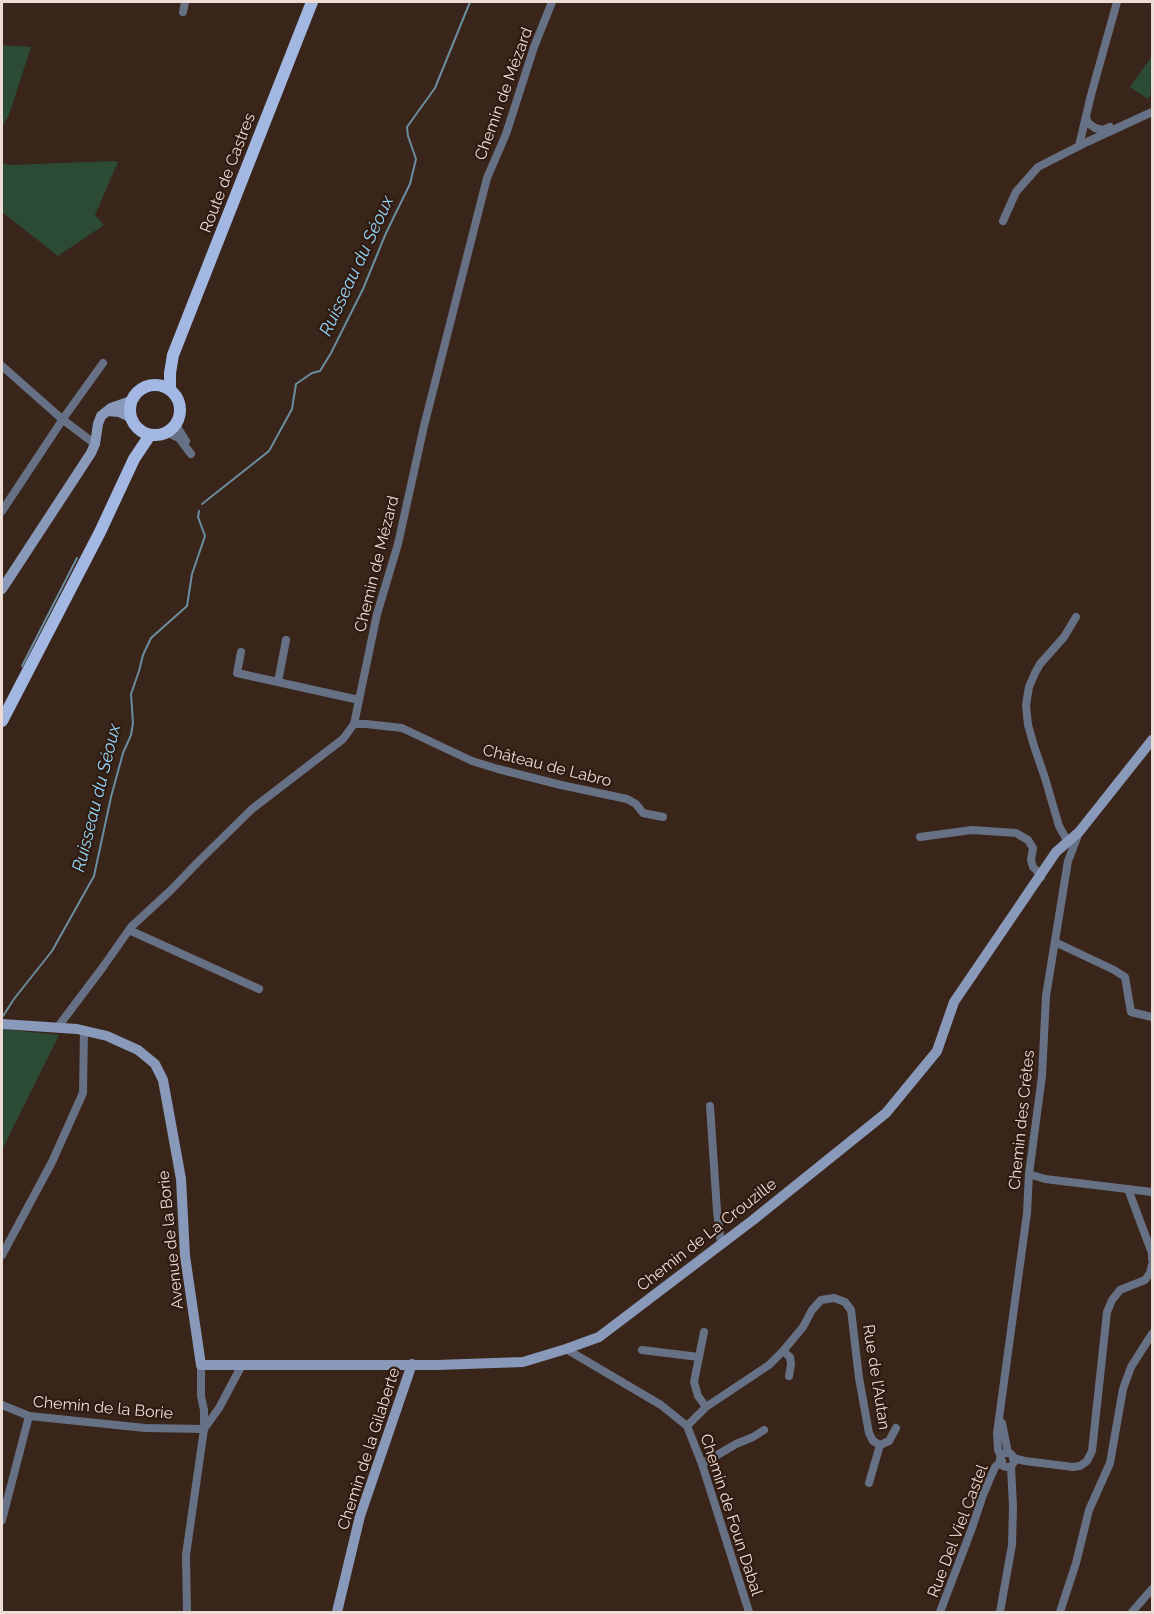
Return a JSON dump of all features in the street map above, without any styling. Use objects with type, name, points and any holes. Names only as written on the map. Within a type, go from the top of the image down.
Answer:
[{"type":"main road","name":"Route de Castres","points":[[170,390],[173,355],[312,2]]},
{"type":"main road","name":"Route de Castres","points":[[150,385],[173,355]]},
{"type":"main road","points":[[2,721],[106,520],[134,459],[150,435],[171,429],[179,418],[179,402],[170,390],[164,387],[150,385],[139,390],[131,402],[134,443],[84,560]]},
{"type":"main road","points":[[133,422],[150,435]]},
{"type":"street","points":[[183,12],[186,2]]},
{"type":"street","name":"Chemin de Mézard","points":[[57,1028],[129,930],[252,808],[344,739],[354,724],[377,614],[398,544],[424,426],[487,178],[506,134],[534,46],[552,2]]},
{"type":"street","points":[[1079,146],[1117,2]]},
{"type":"street","points":[[1003,221],[1016,192],[1038,167],[1152,112]]},
{"type":"street","points":[[1086,115],[1088,123],[1103,130],[1140,118]]},
{"type":"street","points":[[2,512],[62,419],[103,363]]},
{"type":"street","points":[[2,366],[62,419],[95,444]]},
{"type":"street","points":[[2,589],[91,453],[99,420],[108,411],[131,402]]},
{"type":"street","points":[[108,411],[119,412],[133,422]]},
{"type":"street","points":[[1069,841],[1059,826],[1028,725],[1026,705],[1033,676],[1040,664],[1064,637],[1076,617]]},
{"type":"street","points":[[278,682],[286,640]]},
{"type":"street","points":[[241,652],[237,673],[359,700]]},
{"type":"street","name":"Château de Labro","points":[[354,724],[402,728],[472,761],[508,772],[627,799],[636,804],[643,813],[663,817]]},
{"type":"street","name":"Chemin de La Crouzille","points":[[201,1365],[437,1365],[524,1362],[599,1337],[886,1113],[937,1051],[954,1002],[1056,852],[1079,832],[1152,740]]},
{"type":"street","points":[[920,837],[972,830],[1016,833],[1028,840],[1033,848],[1031,860],[1033,867],[1041,877]]},
{"type":"street","name":"Chemin des Crêtes","points":[[1000,1612],[1012,1545],[1013,1508],[1008,1461],[998,1450],[997,1433],[1027,1213],[1029,1174],[1042,1076],[1046,996],[1068,861],[1079,832]]},
{"type":"street","points":[[129,930],[260,989]]},
{"type":"street","points":[[1055,942],[1125,977],[1131,1012],[1152,1017]]},
{"type":"street","name":"Avenue de la Borie","points":[[2,1023],[84,1031],[107,1036],[138,1050],[155,1064],[163,1080],[181,1179],[185,1256],[201,1365],[201,1396],[204,1410],[204,1429],[186,1555],[187,1612]]},
{"type":"street","points":[[2,1255],[52,1162],[83,1094],[84,1031]]},
{"type":"street","points":[[710,1106],[721,1244]]},
{"type":"street","points":[[1029,1174],[1045,1179],[1152,1192]]},
{"type":"street","points":[[1128,1189],[1152,1253],[1152,1259]]},
{"type":"street","points":[[1008,1461],[1073,1467],[1080,1466],[1087,1461],[1092,1452],[1107,1312],[1112,1300],[1120,1290],[1145,1280],[1152,1265]]},
{"type":"street","name":"Rue de l'Autan","points":[[687,1426],[706,1407],[769,1365],[803,1327],[812,1310],[821,1300],[834,1298],[844,1302],[851,1310],[859,1378],[869,1433],[873,1442],[880,1445],[889,1441],[897,1428]]},
{"type":"street","points":[[704,1332],[694,1382],[698,1396],[706,1407]]},
{"type":"street","points":[[1060,1612],[1076,1563],[1089,1510],[1110,1463],[1123,1389],[1131,1367],[1152,1334]]},
{"type":"street","name":"Chemin de Foun Dabal","points":[[566,1349],[661,1405],[687,1426],[702,1464],[749,1612]]},
{"type":"street","points":[[642,1350],[699,1357]]},
{"type":"street","points":[[783,1351],[790,1357],[789,1376]]},
{"type":"street","name":"Chemin de la Gilaberte","points":[[337,1612],[360,1516],[412,1364]]},
{"type":"street","points":[[204,1429],[219,1408],[242,1365]]},
{"type":"street","name":"Chemin de la Borie","points":[[2,1405],[30,1416],[145,1428],[204,1429]]},
{"type":"street","points":[[2,1520],[6,1498],[30,1416]]},
{"type":"street","points":[[702,1464],[764,1430]]},
{"type":"street","points":[[869,1483],[880,1445]]},
{"type":"street","name":"Rue Del Viel Castel","points":[[940,1612],[994,1467],[1008,1461]]},
{"type":"street","points":[[1132,1612],[1152,1590]]},
{"type":"green space","points":[[2,45],[31,47],[9,115],[2,127]]},
{"type":"green space","points":[[1152,56],[1152,92],[1148,99],[1130,87]]},
{"type":"green space","points":[[118,162],[95,215],[104,225],[58,256],[2,212],[2,163],[10,165]]},
{"type":"green space","points":[[2,1029],[59,1035],[2,1150]]},
{"type":"waterway","name":"Ruisseau du Séoux","points":[[202,504],[269,451],[292,409],[296,384],[312,373],[320,371],[331,353],[363,289],[386,233],[410,184],[416,159],[407,127],[435,88],[470,2]]},
{"type":"waterway","name":"Ruisseau du Séoux","points":[[3,1016],[52,951],[94,876],[111,797],[123,753],[131,735],[133,723],[131,694],[143,655],[151,638],[187,606],[192,574],[205,536],[198,517],[199,511]]},
{"type":"waterway","points":[[22,666],[77,558]]}]
